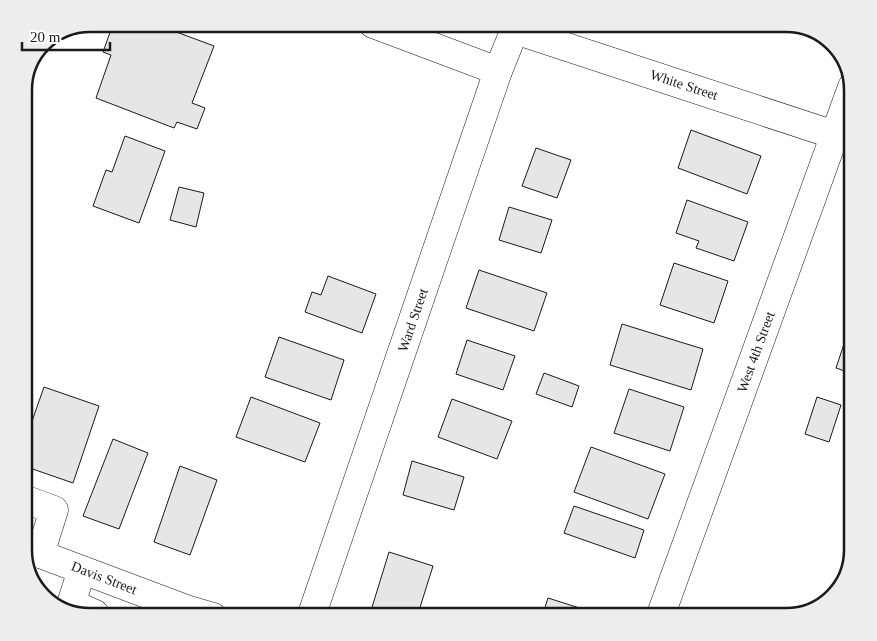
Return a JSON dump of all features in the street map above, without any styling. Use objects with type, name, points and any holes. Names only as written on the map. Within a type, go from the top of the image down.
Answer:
[{"type":"street","points":[[394,32],[498,71]]},
{"type":"street","name":"Ward Street","points":[[314,608],[498,71],[514,32]]},
{"type":"street","name":"White Street","points":[[531,32],[844,138]]},
{"type":"street","name":"West 4th Street","points":[[663,608],[844,138]]},
{"type":"street","points":[[33,502],[54,510],[33,549]]},
{"type":"street","name":"Davis Street","points":[[33,551],[178,608]]},
{"type":"street","points":[[71,605],[82,570]]},
{"type":"building","points":[[110,32],[176,32],[214,46],[192,103],[205,108],[197,129],[177,122],[174,128],[96,98],[111,55],[103,52]]},
{"type":"building","points":[[691,130],[761,156],[747,194],[678,168]]},
{"type":"building","points":[[125,136],[165,151],[139,223],[93,206],[106,170],[112,172]]},
{"type":"building","points":[[536,148],[571,160],[557,198],[522,186]]},
{"type":"building","points":[[179,187],[204,193],[196,227],[170,220]]},
{"type":"building","points":[[687,200],[748,222],[734,261],[696,248],[699,241],[676,233]]},
{"type":"building","points":[[509,207],[552,220],[541,253],[499,240]]},
{"type":"building","points":[[674,263],[728,281],[714,323],[660,305]]},
{"type":"building","points":[[479,270],[547,293],[534,331],[466,308]]},
{"type":"building","points":[[328,276],[376,294],[362,333],[305,312],[312,292],[321,295]]},
{"type":"building","points":[[622,324],[703,349],[691,390],[610,365]]},
{"type":"building","points":[[279,337],[344,360],[331,400],[265,377]]},
{"type":"building","points":[[467,340],[515,356],[503,390],[456,374]]},
{"type":"building","points":[[844,344],[844,371],[836,368]]},
{"type":"building","points":[[544,373],[579,386],[572,407],[536,394]]},
{"type":"building","points":[[44,387],[99,406],[73,483],[33,469],[33,418]]},
{"type":"building","points":[[629,389],[684,407],[670,451],[614,433]]},
{"type":"building","points":[[251,397],[320,423],[305,462],[236,437]]},
{"type":"building","points":[[817,397],[841,405],[829,442],[805,434]]},
{"type":"building","points":[[452,399],[512,421],[497,459],[438,437]]},
{"type":"building","points":[[113,439],[148,453],[119,529],[83,516]]},
{"type":"building","points":[[591,447],[665,474],[648,519],[574,492]]},
{"type":"building","points":[[412,461],[464,477],[454,510],[403,495]]},
{"type":"building","points":[[180,466],[217,480],[190,555],[154,542]]},
{"type":"building","points":[[574,506],[644,530],[635,558],[564,533]]},
{"type":"building","points":[[389,552],[433,566],[420,608],[372,608]]},
{"type":"building","points":[[548,598],[579,608],[545,608]]}]
